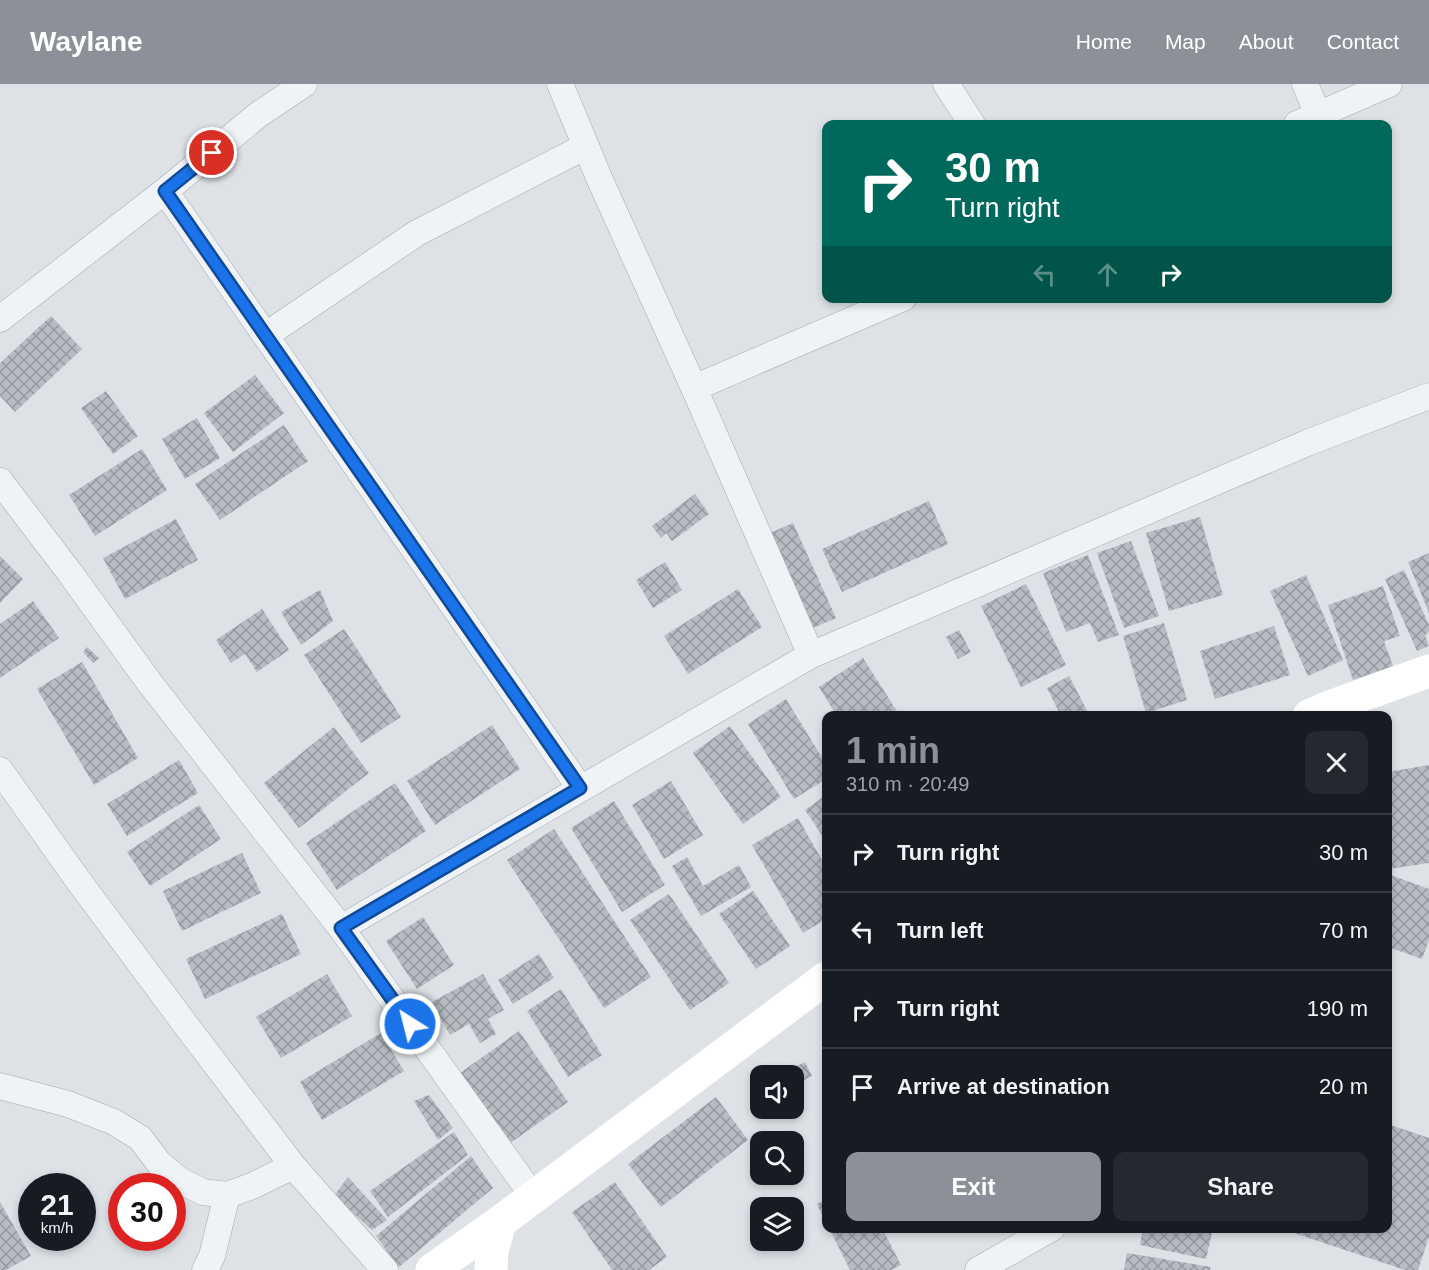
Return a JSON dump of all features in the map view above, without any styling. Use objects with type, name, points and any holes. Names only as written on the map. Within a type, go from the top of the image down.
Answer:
[{"type":"main road","points":[[1320,711],[1429,671]]},
{"type":"main road","points":[[432,1270],[500,1222],[822,981]]},
{"type":"main road","points":[[491,1270],[492,1251],[500,1222]]},
{"type":"street","points":[[0,319],[165,191],[258,115],[304,84]]},
{"type":"street","points":[[560,84],[811,655]]},
{"type":"street","points":[[946,84],[969,120]]},
{"type":"street","points":[[1305,84],[1307,120],[1389,84]]},
{"type":"street","points":[[266,335],[417,233],[586,146]]},
{"type":"street","points":[[165,191],[580,788]]},
{"type":"street","points":[[694,388],[891,303]]},
{"type":"street","points":[[341,928],[811,655],[1307,443],[1429,396]]},
{"type":"street","points":[[0,481],[149,682],[341,928],[533,1196]]},
{"type":"street","points":[[0,770],[75,876],[292,1166],[385,1270]]},
{"type":"street","points":[[0,1086],[68,1104],[114,1122],[140,1138],[159,1162],[179,1180],[202,1192],[227,1195],[252,1186],[292,1166]]},
{"type":"street","points":[[204,1270],[212,1256],[227,1195]]},
{"type":"street","points":[[978,1270],[1043,1233]]},
{"type":"building","points":[[51,316],[82,349],[15,412],[0,396],[0,363]]},
{"type":"building","points":[[255,375],[284,413],[233,452],[204,413]]},
{"type":"building","points":[[106,391],[138,436],[113,454],[81,408]]},
{"type":"building","points":[[197,418],[220,458],[185,479],[162,439]]},
{"type":"building","points":[[284,425],[308,461],[220,520],[195,484]]},
{"type":"building","points":[[142,449],[167,490],[95,536],[69,495]]},
{"type":"building","points":[[695,494],[709,514],[672,541],[666,533],[661,538],[652,526]]},
{"type":"building","points":[[929,501],[948,544],[842,592],[822,549]]},
{"type":"building","points":[[1200,517],[1223,595],[1169,611],[1146,533]]},
{"type":"building","points":[[176,519],[198,560],[125,599],[103,558]]},
{"type":"building","points":[[793,523],[836,618],[813,628],[770,533]]},
{"type":"building","points":[[1131,541],[1159,616],[1124,628],[1097,553]]},
{"type":"building","points":[[1429,553],[1429,613],[1408,562]]},
{"type":"building","points":[[1088,555],[1119,635],[1098,642],[1090,623],[1066,632],[1043,573]]},
{"type":"building","points":[[0,556],[23,579],[0,603]]},
{"type":"building","points":[[665,562],[682,590],[653,608],[636,580]]},
{"type":"building","points":[[1404,570],[1429,625],[1429,632],[1425,635],[1429,646],[1417,651],[1385,579]]},
{"type":"building","points":[[1306,575],[1343,660],[1308,676],[1270,591]]},
{"type":"building","points":[[1026,584],[1066,665],[1021,687],[981,606]]},
{"type":"building","points":[[1383,586],[1400,636],[1384,641],[1393,666],[1353,680],[1328,605]]},
{"type":"building","points":[[738,589],[762,627],[688,674],[664,636]]},
{"type":"building","points":[[320,590],[333,621],[301,645],[281,612]]},
{"type":"building","points":[[33,601],[59,638],[0,678],[0,624]]},
{"type":"building","points":[[262,609],[289,650],[257,672],[245,654],[231,663],[216,640]]},
{"type":"building","points":[[1164,623],[1187,700],[1145,711],[1123,636]]},
{"type":"building","points":[[1274,626],[1290,675],[1215,699],[1200,651]]},
{"type":"building","points":[[344,629],[401,717],[361,743],[304,655]]},
{"type":"building","points":[[959,630],[971,652],[958,659],[946,637]]},
{"type":"building","points":[[87,647],[99,658],[93,663],[83,652]]},
{"type":"building","points":[[863,658],[897,711],[834,711],[819,687]]},
{"type":"building","points":[[82,662],[138,758],[94,785],[37,689]]},
{"type":"building","points":[[1069,676],[1087,711],[1058,711],[1047,688]]},
{"type":"building","points":[[786,699],[822,758],[822,782],[794,799],[748,724]]},
{"type":"building","points":[[492,725],[520,769],[435,825],[407,781]]},
{"type":"building","points":[[730,726],[781,797],[743,824],[693,753]]},
{"type":"building","points":[[334,727],[369,773],[299,828],[264,783]]},
{"type":"building","points":[[179,760],[198,793],[127,836],[107,804]]},
{"type":"building","points":[[1429,765],[1429,863],[1392,868],[1392,771]]},
{"type":"building","points":[[671,781],[703,835],[664,859],[632,805]]},
{"type":"building","points":[[395,783],[426,831],[337,890],[306,843]]},
{"type":"building","points":[[822,798],[822,835],[805,810]]},
{"type":"building","points":[[614,801],[665,885],[622,912],[571,828]]},
{"type":"building","points":[[199,805],[221,839],[150,886],[127,852]]},
{"type":"building","points":[[798,818],[822,860],[822,921],[803,933],[752,845]]},
{"type":"building","points":[[554,829],[651,977],[604,1008],[507,860]]},
{"type":"building","points":[[242,853],[261,893],[182,931],[163,891]]},
{"type":"building","points":[[687,857],[703,886],[739,865],[751,887],[701,916],[672,866]]},
{"type":"building","points":[[1392,875],[1429,889],[1429,940],[1422,959],[1392,948]]},
{"type":"building","points":[[753,891],[790,946],[756,969],[719,914]]},
{"type":"building","points":[[669,894],[729,983],[690,1010],[630,920]]},
{"type":"building","points":[[282,914],[301,954],[205,999],[186,959]]},
{"type":"building","points":[[423,917],[454,965],[417,989],[386,941]]},
{"type":"building","points":[[539,954],[554,978],[513,1004],[498,980]]},
{"type":"building","points":[[327,974],[352,1016],[281,1058],[256,1017]]},
{"type":"building","points":[[483,974],[504,1010],[488,1019],[496,1034],[480,1043],[469,1024],[450,1035],[432,1002]]},
{"type":"building","points":[[561,989],[602,1055],[568,1077],[527,1011]]},
{"type":"building","points":[[519,1031],[568,1102],[509,1144],[460,1073]]},
{"type":"building","points":[[381,1033],[404,1071],[322,1120],[300,1082]]},
{"type":"building","points":[[805,1062],[812,1076],[804,1080],[804,1065],[799,1065]]},
{"type":"building","points":[[429,1095],[453,1128],[438,1140],[414,1101]]},
{"type":"building","points":[[716,1097],[748,1140],[661,1207],[628,1164]]},
{"type":"building","points":[[1392,1125],[1429,1138],[1429,1237],[1418,1270],[1405,1270],[1294,1233],[1392,1233]]},
{"type":"building","points":[[454,1132],[468,1155],[388,1217],[370,1191]]},
{"type":"building","points":[[471,1156],[493,1188],[399,1267],[376,1236]]},
{"type":"building","points":[[348,1177],[387,1220],[372,1230],[334,1196]]},
{"type":"building","points":[[615,1182],[667,1257],[649,1270],[612,1270],[572,1212]]},
{"type":"building","points":[[822,1201],[822,1215],[817,1204]]},
{"type":"building","points":[[0,1202],[18,1233],[18,1251],[28,1251],[31,1256],[6,1270],[0,1270]]},
{"type":"building","points":[[832,1233],[885,1233],[901,1265],[891,1270],[850,1270]]},
{"type":"building","points":[[1142,1233],[1212,1233],[1206,1259],[1140,1245]]},
{"type":"building","points":[[1127,1253],[1211,1267],[1210,1270],[1124,1270]]},
{"type":"route","points":[[212,153],[165,191],[580,788],[341,928],[410,1024]]}]
